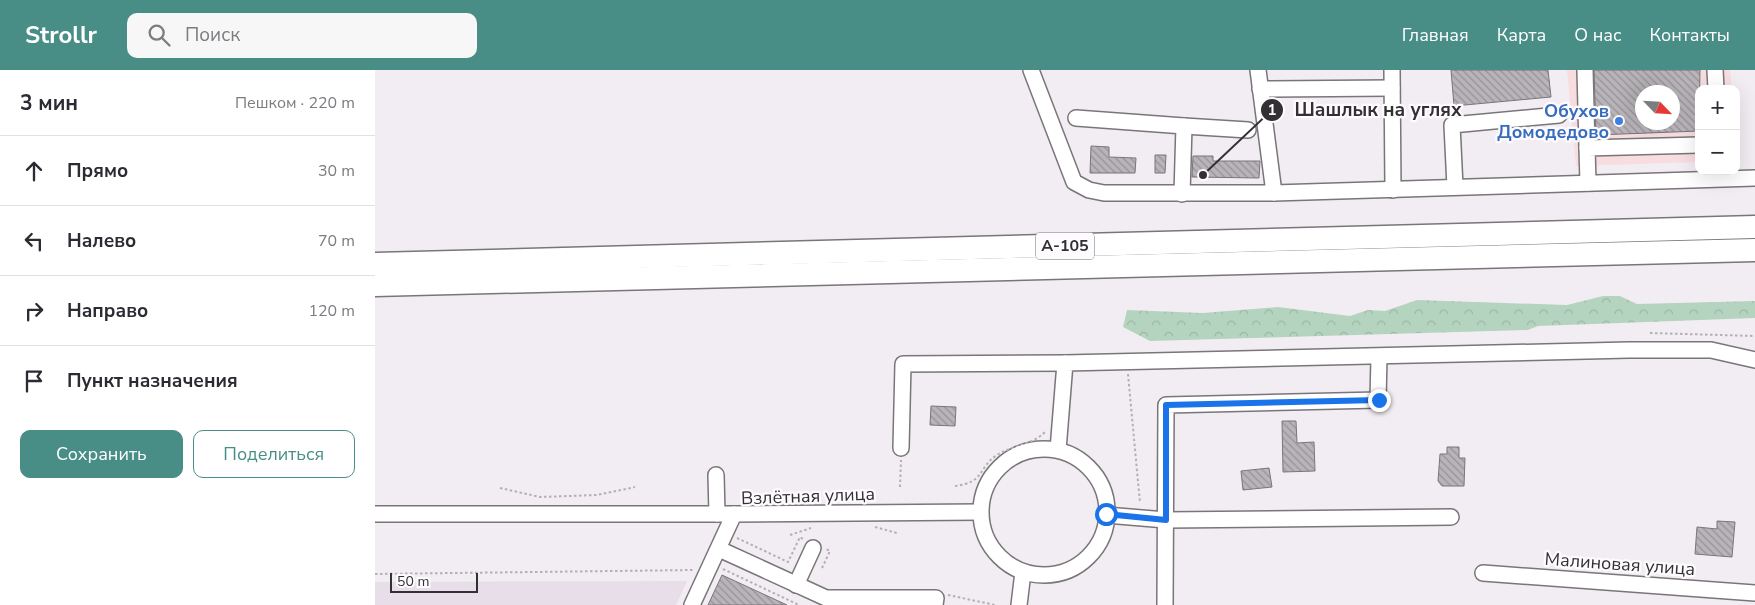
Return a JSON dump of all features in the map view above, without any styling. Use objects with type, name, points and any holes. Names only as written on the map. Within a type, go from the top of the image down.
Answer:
[{"type":"highway","name":"А-105","points":[[375,264],[1755,227]]},
{"type":"highway","name":"А-105","points":[[375,285],[1755,250]]},
{"type":"street","points":[[1031,70],[1074,182],[1089,190],[1104,193],[1273,193],[1588,183],[1719,175],[1755,178]]},
{"type":"street","points":[[1042,70],[1089,190]]},
{"type":"street","points":[[1258,70],[1273,193]]},
{"type":"street","points":[[1392,70],[1393,190]]},
{"type":"street","points":[[1585,70],[1588,183]]},
{"type":"street","points":[[1715,70],[1716,85]]},
{"type":"street","points":[[1260,90],[1392,88]]},
{"type":"street","points":[[1455,188],[1452,125],[1559,115]]},
{"type":"street","points":[[1076,118],[1248,130]]},
{"type":"street","points":[[1182,194],[1183,126]]},
{"type":"street","points":[[1587,148],[1695,144]]},
{"type":"street","points":[[901,448],[903,364],[1065,363],[1711,350],[1755,360]]},
{"type":"street","points":[[1165,605],[1166,405],[1379,400],[1379,356]]},
{"type":"street","points":[[1058,450],[1065,363]]},
{"type":"street","points":[[1035,449],[1058,450],[1082,460],[1099,479],[1107,504],[1105,530],[1093,552],[1073,569],[1048,576],[1023,572],[1000,558],[986,537],[980,512],[984,490],[996,470],[1014,456],[1035,449]]},
{"type":"street","points":[[716,475],[717,514]]},
{"type":"street","name":"Взлётная улица","points":[[692,605],[709,570],[725,552],[734,514],[980,512]]},
{"type":"street","points":[[375,514],[734,514]]},
{"type":"street","points":[[1106,514],[1166,520],[1451,516]]},
{"type":"street","points":[[796,584],[814,546]]},
{"type":"street","points":[[725,552],[837,602],[925,603]]},
{"type":"street","points":[[1019,605],[1023,572]]},
{"type":"street","name":"Малиновая улица","points":[[1483,572],[1755,593]]},
{"type":"path","points":[[1650,333],[1755,336]]},
{"type":"path","points":[[1128,372],[1140,503]]},
{"type":"path","points":[[955,486],[975,481],[995,456],[1035,440],[1044,433],[1061,411]]},
{"type":"path","points":[[900,486],[901,448]]},
{"type":"path","points":[[500,488],[540,497],[597,496],[635,487]]},
{"type":"path","points":[[790,535],[812,527]]},
{"type":"path","points":[[866,527],[897,533]]},
{"type":"path","points":[[799,605],[793,604],[723,569],[725,552],[738,538],[788,562],[800,537],[814,546],[830,551],[822,568]]},
{"type":"path","points":[[375,574],[709,570]]},
{"type":"shaded area","points":[[1567,70],[1730,70],[1732,85],[1695,85],[1695,162],[1576,166]]},
{"type":"shaded area","points":[[687,581],[676,605],[375,605],[375,582]]},
{"type":"green space","points":[[1603,296],[1620,296],[1637,304],[1755,301],[1755,318],[1538,326],[1528,330],[1150,341],[1123,327],[1127,310],[1203,313],[1278,307],[1350,316],[1368,310],[1385,311],[1417,300],[1567,305]]},
{"type":"building","points":[[1451,70],[1548,70],[1551,97],[1454,106]]},
{"type":"building","points":[[1594,70],[1700,70],[1700,85],[1695,85],[1695,131],[1596,135]]},
{"type":"building","points":[[1091,146],[1109,147],[1109,157],[1136,158],[1135,173],[1090,173]]},
{"type":"building","points":[[1155,155],[1166,155],[1165,173],[1155,173]]},
{"type":"building","points":[[1193,156],[1213,156],[1213,161],[1260,161],[1259,178],[1192,177]]},
{"type":"building","points":[[931,406],[956,407],[955,426],[930,425]]},
{"type":"building","points":[[1282,421],[1296,421],[1297,443],[1314,442],[1315,471],[1283,472]]},
{"type":"building","points":[[1447,447],[1459,447],[1459,458],[1465,458],[1464,486],[1442,486],[1438,481],[1440,454],[1447,454]]},
{"type":"building","points":[[1269,468],[1272,487],[1243,490],[1241,471]]},
{"type":"building","points":[[1717,521],[1735,522],[1732,557],[1695,554],[1697,527],[1717,529]]},
{"type":"building","points":[[722,575],[787,605],[708,605]]},
{"type":"place","name":"Обухов Домодедово","points":[[1619,121]]},
{"type":"place","name":"Шашлык на углях","points":[[1203,175]]},
{"type":"route","points":[[1106,514],[1166,520],[1166,405],[1379,400]]}]
